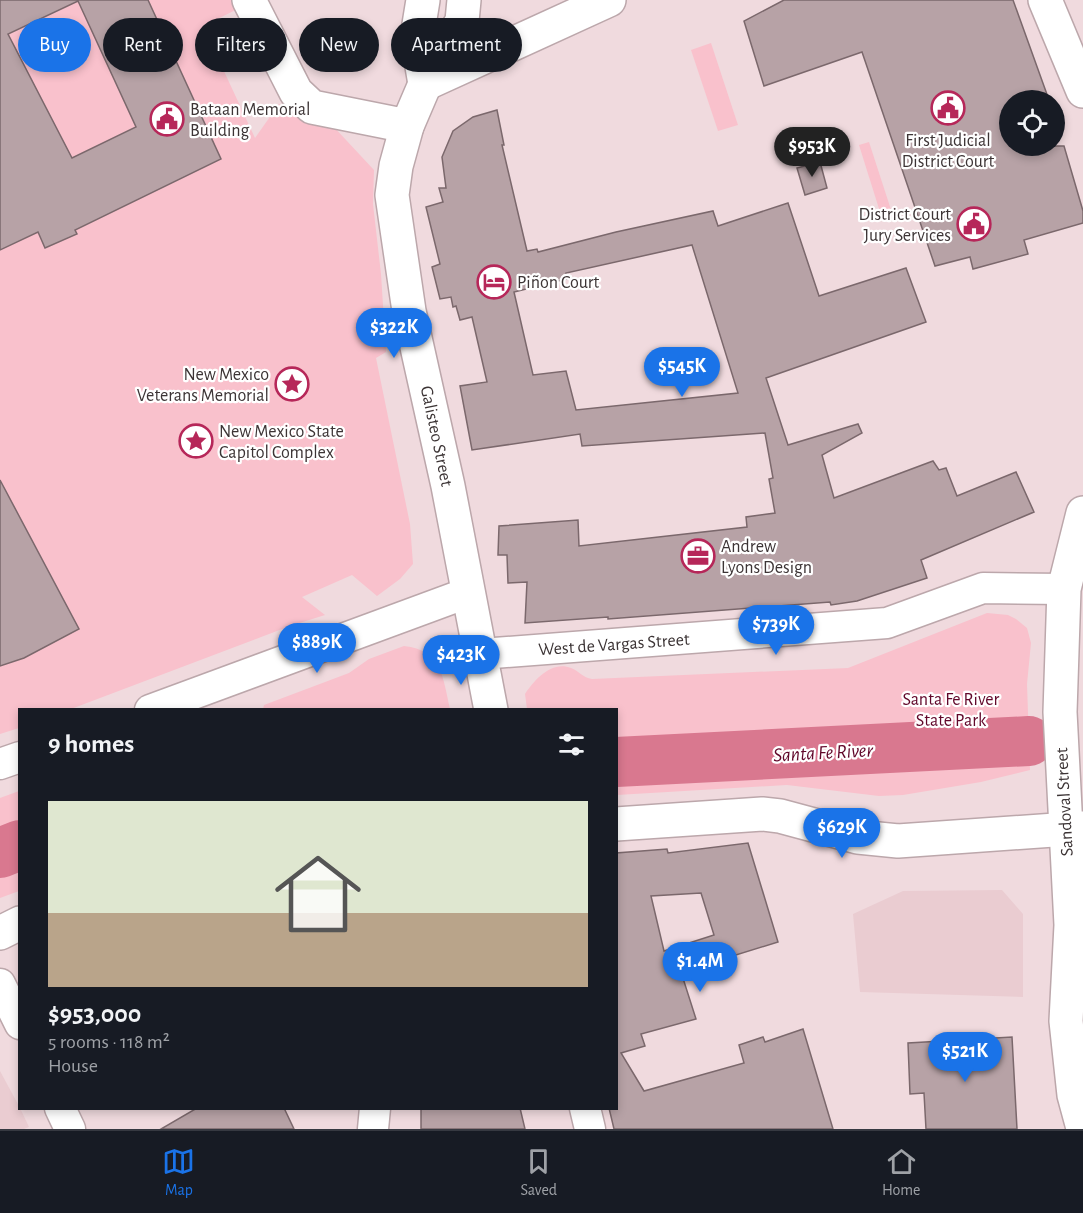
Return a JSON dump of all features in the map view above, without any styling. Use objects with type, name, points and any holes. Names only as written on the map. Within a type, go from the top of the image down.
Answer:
[{"type":"street","points":[[249,0],[296,92],[312,107],[407,126]]},
{"type":"street","points":[[423,0],[417,37],[425,84],[609,0]]},
{"type":"street","name":"Galisteo Street","points":[[464,0],[462,21],[425,84],[407,126],[396,166],[392,195],[409,311],[448,486],[491,708]]},
{"type":"street","points":[[1045,0],[1083,91]]},
{"type":"street","name":"Sandoval Street","points":[[1083,513],[1064,589],[1060,712],[1062,774],[1074,829],[1066,1021],[1074,1095],[1083,1128]]},
{"type":"street","name":"West de Vargas Street","points":[[481,654],[887,623],[983,588],[1064,589]]},
{"type":"street","points":[[155,708],[467,593]]},
{"type":"street","points":[[0,764],[18,758]]},
{"type":"street","points":[[618,824],[762,814],[780,816],[858,837],[898,841],[1074,829]]},
{"type":"street","points":[[0,933],[18,924]]},
{"type":"street","points":[[0,984],[18,1020]]},
{"type":"street","points":[[61,1110],[70,1129]]},
{"type":"street","points":[[373,1129],[375,1110]]},
{"type":"street","points":[[585,1110],[590,1129]]},
{"type":"shaded area","points":[[1002,890],[1023,914],[1023,997],[860,992],[853,914],[903,891]]},
{"type":"shaded area","points":[[0,1071],[18,1104],[18,1110],[21,1110],[29,1127],[0,1129]]},
{"type":"green space","name":"New Mexico State Capitol Complex","points":[[0,0],[256,0],[219,18],[195,18],[195,72],[224,72],[255,138],[279,104],[307,118],[333,126],[374,170],[373,204],[381,274],[386,352],[376,358],[410,524],[413,564],[400,579],[377,596],[352,575],[302,597],[325,615],[290,626],[74,708],[18,708],[18,728],[0,734]]},
{"type":"green space","points":[[711,43],[738,125],[718,131],[691,50]]},
{"type":"green space","points":[[869,142],[894,219],[880,212],[859,145]]},
{"type":"green space","name":"Santa Fe River State Park","points":[[987,613],[1008,615],[1016,619],[1027,628],[1031,643],[1027,684],[1030,770],[981,782],[903,795],[879,796],[787,785],[618,795],[618,708],[527,708],[525,694],[544,673],[564,666],[592,679],[848,668]]},
{"type":"green space","points":[[404,646],[426,653],[439,667],[450,708],[263,708],[264,705],[349,673],[369,659]]},
{"type":"green space","points":[[18,791],[18,891],[0,898],[0,798]]},
{"type":"building","name":"Bataan Memorial Building","points":[[0,0],[148,0],[156,18],[103,18],[103,55],[91,29],[91,18],[86,18],[78,1],[42,18],[18,18],[18,29],[8,34],[18,53],[18,72],[28,72],[72,158],[136,127],[111,72],[181,72],[221,159],[75,230],[77,234],[45,248],[38,232],[0,250]]},
{"type":"building","points":[[784,0],[1013,0],[1045,90],[999,90],[999,156],[1065,156],[1065,149],[1083,211],[1083,223],[1024,240],[1028,254],[973,269],[970,257],[935,266],[862,52],[764,86],[744,21]]},
{"type":"building","points":[[497,110],[504,145],[502,145],[527,251],[537,249],[538,252],[713,211],[718,226],[788,203],[819,296],[906,268],[926,322],[766,378],[788,445],[858,424],[862,433],[822,455],[834,498],[933,461],[939,470],[946,468],[957,496],[1016,472],[1034,512],[921,560],[927,578],[857,601],[831,605],[830,602],[525,623],[527,582],[508,583],[507,555],[498,555],[499,526],[578,520],[579,546],[747,527],[746,517],[775,513],[769,479],[773,478],[765,433],[582,446],[580,434],[472,450],[460,386],[487,382],[472,317],[460,320],[451,297],[440,299],[432,267],[440,264],[426,207],[443,202],[439,188],[446,188],[442,157],[453,131],[473,117]],"holes":[[[692,245],[738,393],[576,410],[566,371],[533,375],[514,292],[567,279],[566,273]]]},
{"type":"building","points":[[820,162],[827,188],[805,195],[797,168]]},
{"type":"building","points":[[0,480],[79,629],[24,658],[0,666]]},
{"type":"building","points":[[748,843],[778,942],[681,972],[696,1019],[641,1034],[645,1046],[621,1053],[644,1091],[744,1063],[739,1045],[763,1037],[765,1042],[803,1029],[833,1129],[614,1129],[609,1110],[618,1110],[618,853],[667,849],[668,853]],"holes":[[[701,893],[714,935],[664,951],[651,896]]]},
{"type":"building","points":[[1012,1037],[1017,1129],[926,1129],[924,1093],[910,1094],[908,1043]]},
{"type":"building","points":[[194,1110],[285,1110],[294,1129],[161,1129]]},
{"type":"building","points":[[421,1110],[520,1110],[525,1129],[421,1129]]},
{"type":"waterway","name":"Santa Fe River","points":[[618,762],[1029,741]]},
{"type":"waterway","name":"Santa Fe River","points":[[0,853],[18,846]]},
{"type":"place","name":"First Judicial District Court","points":[[948,108]]},
{"type":"place","name":"Bataan Memorial Building","points":[[167,119]]},
{"type":"place","name":"District Court Jury Services","points":[[974,224]]},
{"type":"place","name":"Piñon Court","points":[[494,282]]},
{"type":"place","name":"New Mexico Veterans Memorial","points":[[292,384]]},
{"type":"place","name":"New Mexico State Capitol Complex","points":[[196,441]]},
{"type":"place","name":"Andrew Lyons Design","points":[[698,556]]}]
